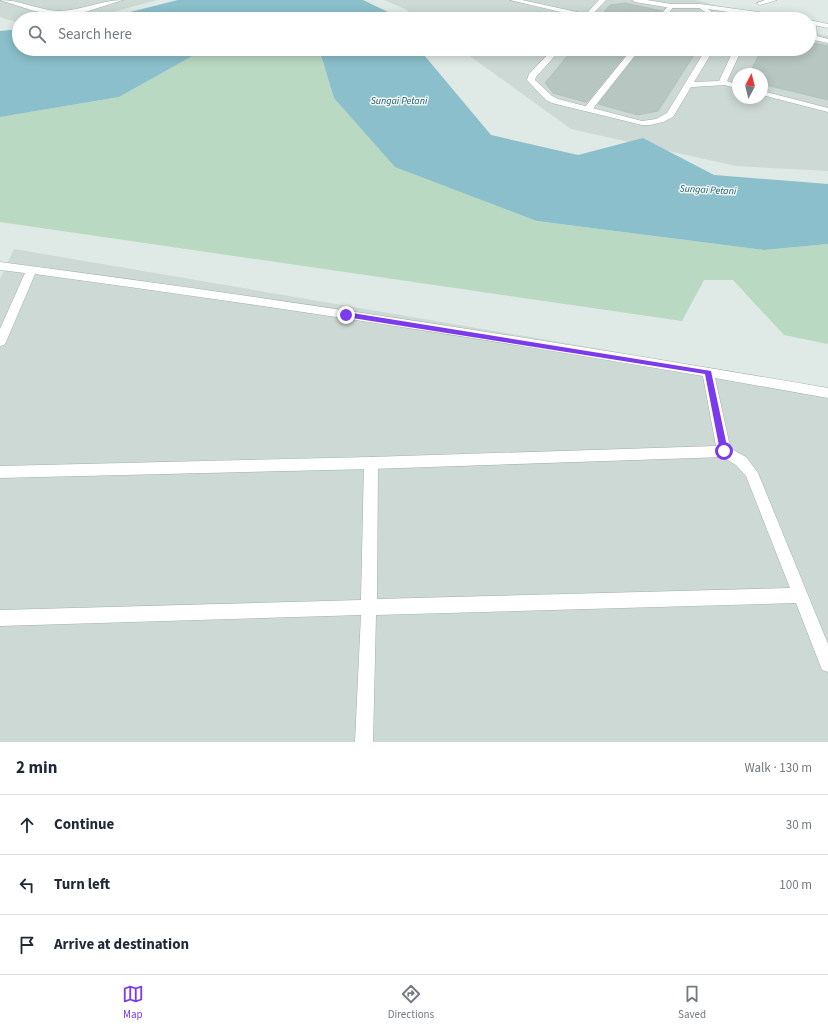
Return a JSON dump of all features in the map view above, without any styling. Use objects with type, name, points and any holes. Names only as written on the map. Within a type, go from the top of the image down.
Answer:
[{"type":"street","points":[[3,0],[48,12]]},
{"type":"street","points":[[69,12],[86,10],[120,0]]},
{"type":"street","points":[[513,0],[562,12]]},
{"type":"street","points":[[592,12],[603,0]]},
{"type":"street","points":[[635,0],[671,6],[700,6],[709,12]]},
{"type":"street","points":[[676,0],[700,6],[743,12]]},
{"type":"street","points":[[760,3],[774,0]]},
{"type":"street","points":[[666,12],[671,6]]},
{"type":"street","points":[[816,23],[828,26]]},
{"type":"street","points":[[816,39],[828,41]]},
{"type":"street","points":[[551,56],[532,76],[531,80],[549,98],[642,123],[660,122],[670,115],[706,56]]},
{"type":"street","points":[[588,109],[630,56]]},
{"type":"street","points":[[725,83],[723,78],[734,56]]},
{"type":"street","points":[[688,85],[725,83],[732,86]]},
{"type":"street","points":[[768,95],[828,110]]},
{"type":"street","points":[[0,266],[361,317],[708,372],[828,393]]},
{"type":"street","points":[[0,342],[31,270]]},
{"type":"street","points":[[708,372],[724,451]]},
{"type":"street","points":[[0,472],[371,463],[724,451],[741,461],[751,473],[828,664]]},
{"type":"street","points":[[364,742],[369,606],[371,463]]},
{"type":"street","points":[[0,618],[369,606],[800,595]]},
{"type":"shaded area","points":[[0,0],[157,0],[113,12],[12,12],[12,21],[0,17]]},
{"type":"shaded area","points":[[384,0],[697,0],[738,12],[409,12]]},
{"type":"shaded area","points":[[816,34],[828,36],[828,171],[736,166],[571,129],[470,56],[816,56]]},
{"type":"shaded area","points":[[14,249],[828,388],[828,742],[0,742],[0,279]]},
{"type":"green space","points":[[192,56],[321,56],[334,98],[537,221],[764,250],[828,244],[828,344],[784,335],[733,280],[704,280],[682,321],[0,222],[0,117],[119,97]]},
{"type":"water","points":[[178,0],[363,0],[388,12],[130,12]]},
{"type":"water","points":[[12,30],[12,56],[192,56],[119,97],[0,117],[0,31]]},
{"type":"water","name":"Sungai Petani","points":[[321,56],[425,56],[491,135],[578,155],[643,138],[714,175],[828,184],[828,244],[764,250],[537,221],[395,167],[334,98]]},
{"type":"building","points":[[625,3],[662,11],[604,12],[610,5]]},
{"type":"building","points":[[816,43],[828,46],[828,100],[768,85],[768,68],[752,68],[758,56],[816,56]]},
{"type":"building","points":[[567,56],[624,56],[587,102],[553,93],[545,83]]},
{"type":"building","points":[[636,56],[693,56],[658,111],[638,115],[598,104]]},
{"type":"route","points":[[346,315],[514,340],[708,372],[724,451]]}]
